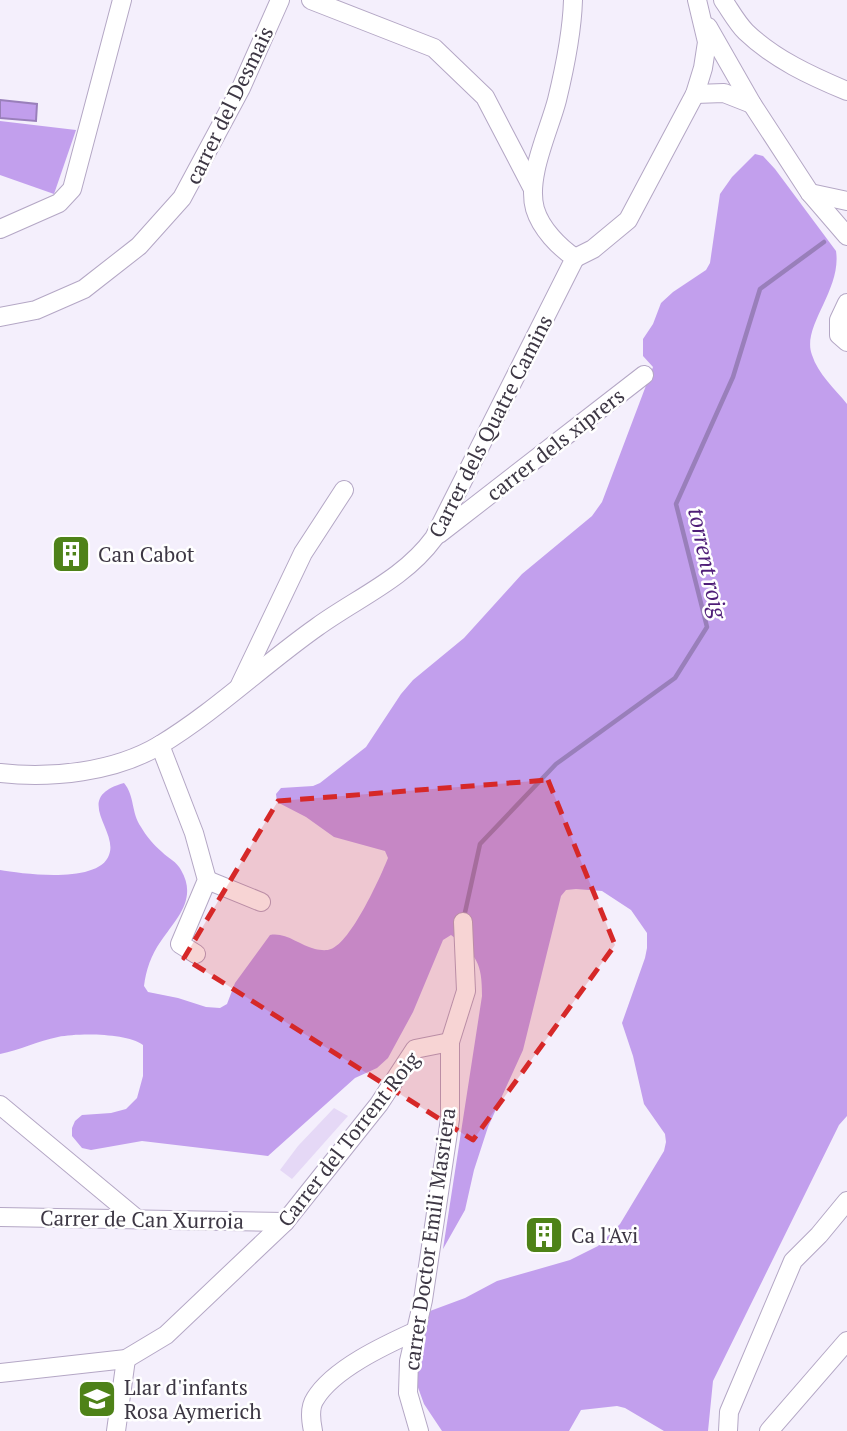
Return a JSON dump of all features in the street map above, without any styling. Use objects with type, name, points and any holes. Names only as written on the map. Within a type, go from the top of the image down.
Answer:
[{"type":"street","points":[[0,229],[59,203],[72,189],[122,0]]},
{"type":"street","name":"carrer del Desmais","points":[[0,317],[36,310],[83,289],[139,246],[183,198],[241,88],[280,0]]},
{"type":"street","points":[[311,0],[434,48],[485,97],[533,189]]},
{"type":"street","points":[[573,0],[572,33],[533,189],[535,209],[546,230],[575,258],[593,249],[628,220],[695,94],[707,42],[699,8]]},
{"type":"street","points":[[723,0],[744,30],[767,50],[813,77],[847,91]]},
{"type":"street","points":[[699,8],[752,104],[810,193],[847,236]]},
{"type":"street","points":[[695,94],[724,93],[752,104]]},
{"type":"street","points":[[506,136],[529,143],[547,134]]},
{"type":"street","points":[[810,193],[847,201]]},
{"type":"street","name":"Carrer dels Quatre Camins","points":[[0,773],[49,774],[96,768],[117,763],[160,744],[238,689],[316,627],[402,573],[421,556],[434,538],[575,258]]},
{"type":"street","points":[[847,303],[839,320],[839,335],[847,342]]},
{"type":"street","name":"carrer dels xiprers","points":[[434,538],[643,375]]},
{"type":"street","points":[[238,689],[303,553],[344,490]]},
{"type":"street","points":[[160,744],[189,820],[207,880],[180,944],[196,954]]},
{"type":"street","points":[[207,880],[261,902]]},
{"type":"street","name":"carrer Doctor Emili Masriera","points":[[419,1431],[408,1393],[409,1361],[425,1287],[450,1119],[450,1042],[466,991],[463,922]]},
{"type":"street","name":"Carrer del Torrent Roig","points":[[0,1373],[127,1359],[166,1335],[285,1222],[379,1104],[415,1049],[450,1042]]},
{"type":"street","points":[[0,1105],[137,1219]]},
{"type":"street","points":[[728,1431],[729,1412],[793,1261],[847,1201]]},
{"type":"street","name":"Carrer de Can Xurroia","points":[[0,1216],[285,1222]]},
{"type":"street","points":[[313,1431],[310,1413],[314,1399],[338,1374],[416,1331]]},
{"type":"street","points":[[769,1431],[847,1341]]},
{"type":"street","points":[[116,1431],[127,1359]]},
{"type":"highlighted area","points":[[548,780],[615,945],[473,1140],[184,958],[278,801]]},
{"type":"shaded area","points":[[0,100],[37,104],[36,121],[0,118]]},
{"type":"shaded area","points":[[0,121],[76,130],[54,194],[0,175]]},
{"type":"shaded area","points":[[755,154],[763,156],[775,169],[836,251],[833,280],[816,320],[810,344],[818,369],[847,404],[847,1116],[839,1125],[713,1381],[708,1431],[664,1431],[617,1406],[581,1410],[569,1431],[442,1431],[424,1404],[416,1382],[415,1341],[430,1311],[465,1298],[497,1281],[570,1260],[598,1246],[620,1224],[664,1151],[665,1134],[644,1104],[622,1023],[647,948],[647,933],[631,910],[602,891],[566,890],[561,896],[523,1050],[488,1127],[465,1210],[443,1249],[482,996],[479,967],[472,954],[460,942],[451,935],[443,940],[413,1012],[388,1058],[377,1068],[355,1078],[268,1156],[142,1141],[91,1150],[82,1148],[72,1136],[75,1121],[82,1115],[126,1109],[137,1098],[143,1076],[143,1045],[114,1036],[78,1035],[51,1039],[0,1054],[0,870],[42,875],[76,874],[102,864],[109,855],[110,845],[100,815],[101,797],[109,789],[124,783],[145,834],[175,862],[186,880],[183,908],[157,946],[146,974],[144,986],[148,992],[220,1008],[227,1004],[235,983],[270,935],[282,935],[321,950],[331,949],[339,944],[364,908],[388,858],[385,851],[334,837],[306,817],[277,802],[276,794],[281,788],[320,783],[366,747],[413,680],[464,638],[522,574],[592,516],[602,502],[653,367],[643,356],[643,339],[653,324],[661,303],[706,270],[710,263],[720,194],[732,177]]},
{"type":"shaded area","points":[[334,1108],[348,1116],[292,1179],[280,1170],[298,1146]]},
{"type":"waterway","name":"torrent roig","points":[[464,917],[480,844],[556,764],[675,678],[707,627],[676,504],[733,377],[760,289],[824,242]]},
{"type":"place","name":"Can Cabot","points":[[71,554]]},
{"type":"place","name":"Ca l'Avi","points":[[544,1235]]},
{"type":"place","name":"Llar d'infants Rosa Aymerich","points":[[97,1399]]}]
